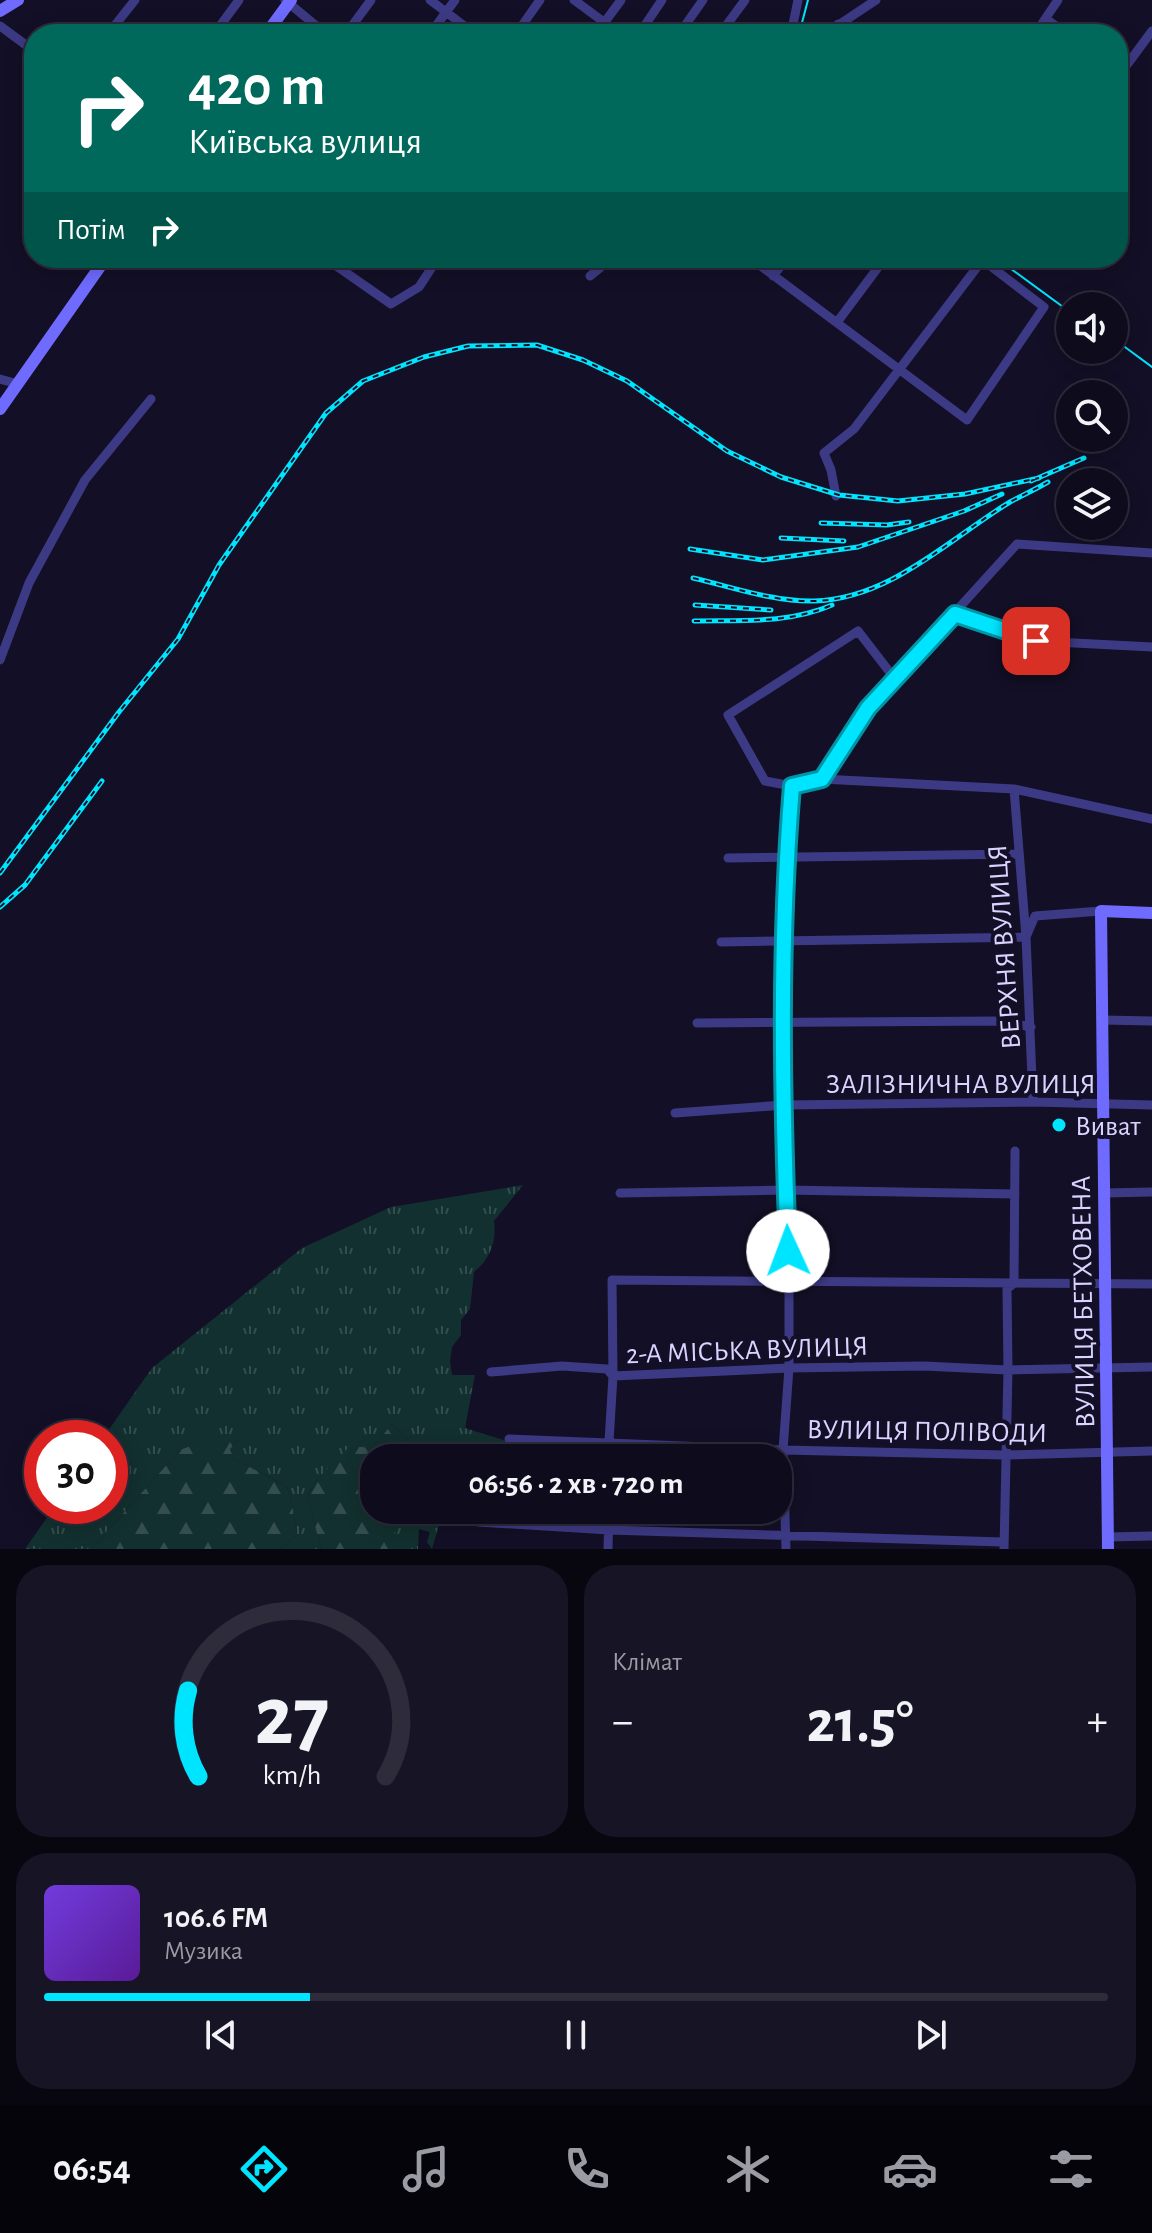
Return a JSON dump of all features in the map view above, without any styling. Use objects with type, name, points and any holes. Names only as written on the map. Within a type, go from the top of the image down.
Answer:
[{"type":"street","points":[[0,11],[18,0]]},
{"type":"street","points":[[116,24],[135,0]]},
{"type":"street","points":[[221,24],[239,0]]},
{"type":"street","points":[[353,24],[371,0]]},
{"type":"street","points":[[430,0],[462,24]]},
{"type":"street","points":[[437,24],[455,0]]},
{"type":"street","points":[[523,24],[540,0]]},
{"type":"street","points":[[578,1],[605,23],[621,0]]},
{"type":"street","points":[[646,24],[662,0]]},
{"type":"street","points":[[686,24],[703,0]]},
{"type":"street","points":[[727,24],[745,0]]},
{"type":"street","points":[[793,24],[798,0]]},
{"type":"street","points":[[838,24],[875,0]]},
{"type":"street","points":[[1042,24],[1058,0]]},
{"type":"street","points":[[273,24],[288,1],[314,24]]},
{"type":"street","points":[[1046,19],[1053,24]]},
{"type":"street","points":[[0,26],[24,44]]},
{"type":"street","points":[[1128,62],[1152,31]]},
{"type":"street","points":[[0,409],[99,268]]},
{"type":"street","points":[[339,268],[391,304],[419,287],[431,268]]},
{"type":"street","points":[[590,276],[600,268]]},
{"type":"street","points":[[763,268],[967,420],[1044,307],[994,268]]},
{"type":"street","points":[[773,276],[779,268]]},
{"type":"street","points":[[838,321],[878,268]]},
{"type":"street","points":[[836,496],[824,453],[854,429],[975,268]]},
{"type":"street","points":[[0,379],[18,384]]},
{"type":"street","points":[[0,660],[29,583],[85,480],[151,399]]},
{"type":"street","points":[[822,779],[868,708],[1017,544],[1152,553]]},
{"type":"street","points":[[955,614],[1036,641],[1152,647]]},
{"type":"street","points":[[895,679],[858,631],[728,715],[765,781],[792,786],[822,779],[1014,789],[1152,819]]},
{"type":"street","points":[[783,1444],[789,1368],[789,1282],[782,1023],[783,940],[792,786]]},
{"type":"street","name":"ВЕРХНЯ ВУЛИЦЯ","points":[[1014,789],[1026,937],[1033,1102]]},
{"type":"street","points":[[728,858],[1019,854]]},
{"type":"street","points":[[721,942],[1026,937],[1035,916],[1101,911],[1152,913]]},
{"type":"street","name":"ВУЛИЦЯ БЕТХОВЕНА","points":[[1101,911],[1108,1543]]},
{"type":"street","points":[[1102,1020],[1152,1021]]},
{"type":"street","points":[[697,1023],[999,1021],[1031,1027]]},
{"type":"street","name":"ЗАЛІЗНИЧНА ВУЛИЦЯ","points":[[675,1113],[784,1105],[1033,1102],[1152,1105]]},
{"type":"street","points":[[511,1524],[1004,1545],[1007,1289],[1014,1283],[1015,1151]]},
{"type":"street","points":[[620,1193],[785,1190],[1015,1194]]},
{"type":"street","points":[[1105,1193],[1152,1192]]},
{"type":"street","points":[[608,1444],[613,1376],[612,1280],[1152,1284]]},
{"type":"street","name":"2-А МІСЬКА ВУЛИЦЯ","points":[[491,1372],[562,1366],[607,1369],[613,1376],[789,1368],[924,1366],[1008,1370],[1106,1367]]},
{"type":"street","points":[[1106,1367],[1152,1367]]},
{"type":"street","name":"ВУЛИЦЯ ПОЛІВОДИ","points":[[509,1439],[608,1444]]},
{"type":"street","name":"ВУЛИЦЯ ПОЛІВОДИ","points":[[792,1450],[1005,1455],[1152,1451]]},
{"type":"street","points":[[608,1549],[609,1524]]},
{"type":"street","points":[[786,1524],[786,1549]]},
{"type":"street","points":[[1108,1543],[1152,1536]]},
{"type":"green space","points":[[523,1185],[494,1221],[493,1242],[488,1255],[474,1272],[470,1309],[461,1320],[461,1335],[452,1347],[450,1361],[452,1375],[475,1375],[465,1428],[516,1444],[404,1444],[407,1437],[392,1424],[375,1444],[360,1444],[360,1455],[318,1478],[307,1496],[321,1549],[281,1549],[297,1534],[290,1493],[285,1485],[234,1459],[230,1449],[242,1437],[180,1450],[128,1508],[128,1420],[116,1420],[152,1368],[302,1248],[391,1207]]},
{"type":"green space","points":[[392,1424],[407,1437],[404,1444],[375,1444]]},
{"type":"green space","points":[[216,1436],[243,1436],[230,1449],[234,1459],[285,1485],[290,1493],[297,1534],[281,1549],[91,1549],[113,1524],[128,1524],[128,1508],[180,1450]]},
{"type":"green space","points":[[350,1446],[360,1447],[360,1524],[397,1524],[389,1549],[321,1549],[307,1496],[318,1478]]},
{"type":"green space","points":[[42,1524],[113,1524],[91,1549],[25,1549]]},
{"type":"green space","points":[[395,1524],[439,1524],[432,1549],[427,1542],[430,1532],[419,1529],[418,1549],[389,1549]]},
{"type":"tram line","points":[[802,24],[808,0]]},
{"type":"tram line","points":[[1010,268],[1056,302]]},
{"type":"tram line","points":[[1128,349],[1152,367]]},
{"type":"railway","points":[[0,873],[119,712],[178,639],[219,565],[326,413],[363,381],[424,357],[468,346],[537,345],[583,360],[627,381],[727,451],[781,477],[839,495],[898,501],[965,494],[1039,478]]},
{"type":"railway","points":[[1031,481],[1084,458]]},
{"type":"railway","points":[[693,578],[784,599],[814,601],[842,598],[868,590],[918,565],[1010,502],[1048,482]]},
{"type":"railway","points":[[690,549],[763,560],[858,547],[964,511],[1002,494]]},
{"type":"railway","points":[[821,523],[887,525],[909,522]]},
{"type":"railway","points":[[781,538],[844,541]]},
{"type":"railway","points":[[695,605],[771,610]]},
{"type":"railway","points":[[694,621],[781,618],[832,605]]},
{"type":"railway","points":[[0,907],[25,885],[102,781]]},
{"type":"place","name":"Виват","points":[[1059,1125]]},
{"type":"route","points":[[788,1251],[783,940],[792,786],[822,779],[868,708],[955,614],[1036,641]]}]
